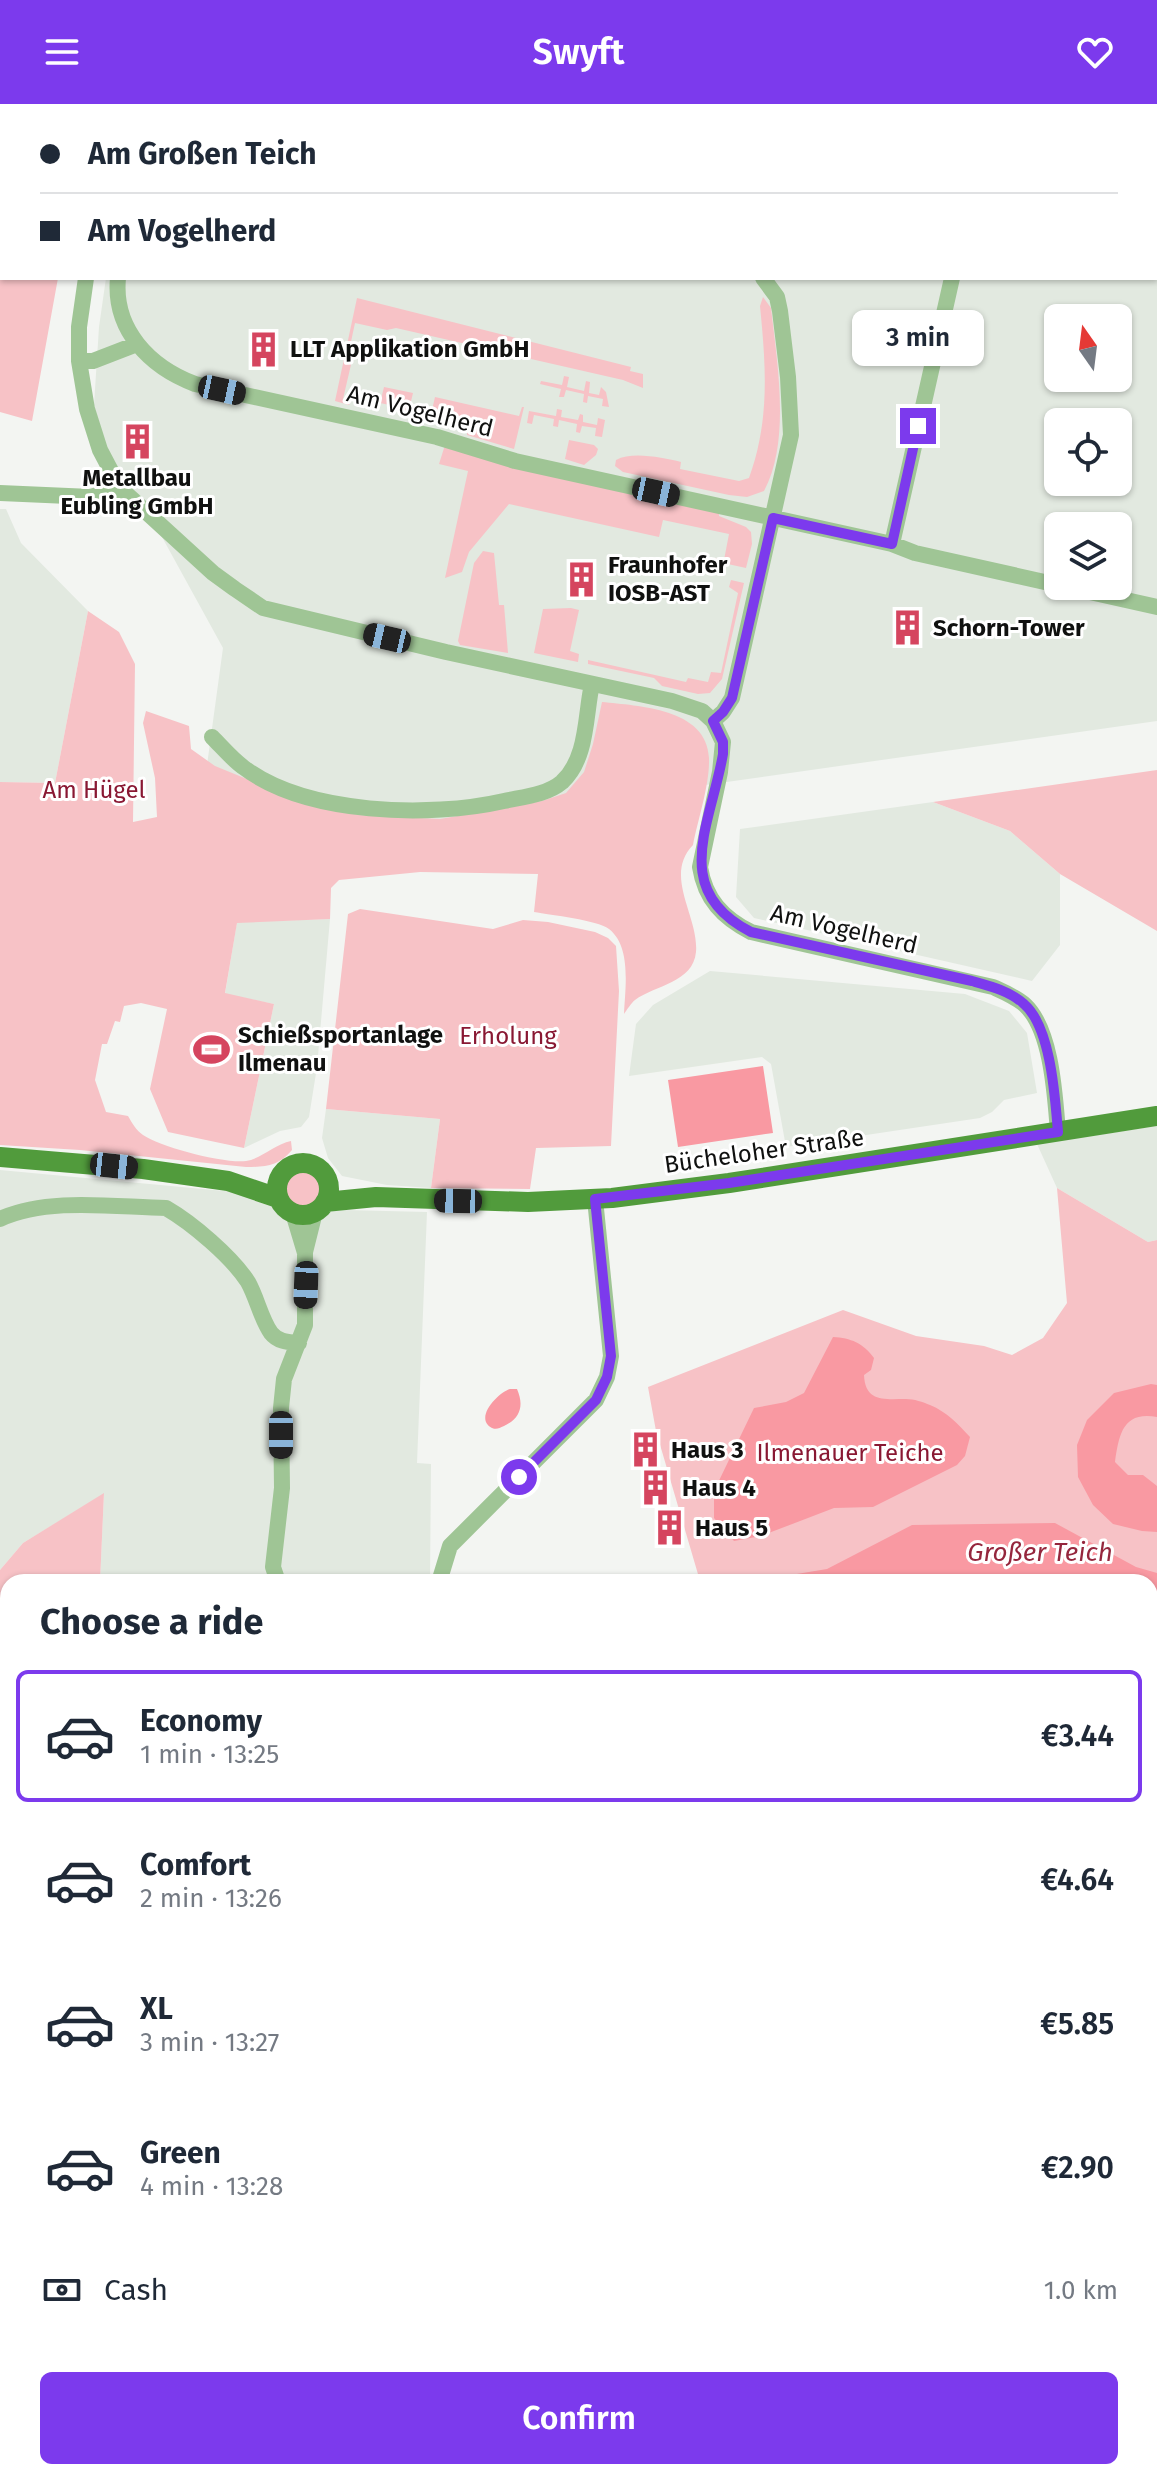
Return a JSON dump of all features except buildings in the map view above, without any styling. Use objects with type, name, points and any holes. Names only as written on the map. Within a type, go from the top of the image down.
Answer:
[{"type":"main road","name":"Bücheloher Straße","points":[[0,1157],[143,1169],[228,1181],[278,1198],[282,1206],[302,1215],[320,1207],[376,1197],[482,1202],[595,1199],[729,1183],[1157,1116]]},
{"type":"main road","name":"Bücheloher Straße","points":[[228,1181],[279,1176],[288,1167],[302,1162],[316,1166],[327,1180],[376,1197]]},
{"type":"main road","points":[[278,1198],[276,1187],[279,1176]]},
{"type":"main road","points":[[320,1207],[329,1191],[327,1180]]},
{"type":"street","points":[[86,280],[79,327],[79,361],[87,409],[100,450],[120,488],[213,573],[263,608],[688,705],[702,711],[713,721],[732,698],[791,435],[780,311],[777,297],[764,280]]},
{"type":"street","name":"Am Vogelherd","points":[[118,280],[126,325],[137,344],[153,362],[172,376],[195,384],[437,437],[515,461],[892,544],[915,553],[1044,581]]},
{"type":"street","points":[[892,544],[952,280]]},
{"type":"street","points":[[79,361],[93,361],[137,344]]},
{"type":"street","points":[[0,493],[91,497],[120,488]]},
{"type":"street","name":"Am Vogelherd","points":[[1126,600],[1157,607]]},
{"type":"street","points":[[212,737],[243,768],[300,794],[331,802],[362,808],[429,812],[484,806],[547,790],[562,782],[575,763],[583,740],[592,684]]},
{"type":"street","name":"Am Vogelherd","points":[[713,721],[723,742],[720,772],[700,867],[707,892],[722,913],[751,932],[972,981],[1004,992],[1024,1004],[1044,1038],[1058,1132]]},
{"type":"street","points":[[441,1574],[450,1546],[596,1400],[607,1377],[611,1356],[595,1199]]},
{"type":"street","points":[[0,1219],[29,1208],[52,1206],[166,1208],[179,1215],[234,1264],[256,1298],[272,1334],[283,1342],[299,1343]]},
{"type":"street","points":[[305,1253],[320,1207]]},
{"type":"street","points":[[275,1574],[273,1567],[282,1488],[281,1408],[284,1379],[305,1325],[305,1253],[293,1213]]},
{"type":"shaded area","points":[[106,280],[1157,280],[1157,721],[387,830],[204,787],[223,648],[140,497],[109,456],[94,405]]},
{"type":"shaded area","points":[[0,509],[6,509],[21,543],[88,611],[55,783],[0,782]]},
{"type":"shaded area","points":[[933,802],[1010,831],[1060,874],[1060,945],[1032,981],[754,918],[736,897],[740,829]]},
{"type":"shaded area","points":[[330,919],[317,1067],[309,1117],[301,1127],[280,1131],[244,1148],[274,1004],[225,994],[237,922]]},
{"type":"shaded area","points":[[710,971],[965,994],[1009,1011],[1027,1033],[1037,1093],[1004,1100],[980,1118],[786,1147],[771,1064],[762,1057],[629,1076],[636,1024],[653,1005]]},
{"type":"shaded area","points":[[326,1109],[440,1119],[431,1188],[387,1185],[342,1176],[328,1158],[322,1138]]},
{"type":"shaded area","points":[[1157,1126],[1157,1240],[1148,1242],[1057,1188],[1037,1144]]},
{"type":"shaded area","points":[[0,1170],[235,1192],[275,1205],[284,1219],[310,1221],[324,1212],[345,1210],[427,1212],[417,1463],[431,1464],[430,1574],[100,1574],[104,1494],[23,1543],[0,1570]]},
{"type":"green space","points":[[0,280],[58,280],[32,421],[0,412]]},
{"type":"green space","points":[[763,297],[771,308],[780,401],[777,449],[764,491],[747,497],[729,495],[623,472],[615,466],[616,460],[623,457],[648,456],[681,462],[680,469],[739,481],[749,478],[760,435],[765,393],[760,306]]},
{"type":"green space","points":[[357,298],[631,367],[630,371],[643,374],[643,388],[623,380],[396,328],[387,330],[355,323],[349,351],[365,355],[364,358],[353,356],[343,399],[351,401],[349,405],[335,401]]},
{"type":"green space","points":[[564,376],[569,377],[567,387],[584,391],[586,381],[590,382],[589,393],[599,395],[601,387],[606,392],[609,407],[602,406],[603,399],[588,396],[587,403],[583,402],[584,394],[566,390],[564,397],[559,397],[561,389],[540,384],[541,381],[562,385]]},
{"type":"green space","points":[[384,387],[413,393],[407,418],[403,417],[404,408],[380,403]]},
{"type":"green space","points":[[435,397],[519,416],[524,407],[514,449],[467,435],[468,425],[435,417],[432,424],[429,423]]},
{"type":"green space","points":[[557,409],[562,410],[561,417],[578,420],[580,414],[583,415],[583,422],[597,425],[598,418],[605,420],[602,437],[595,436],[596,428],[582,426],[580,433],[576,432],[577,424],[559,420],[558,427],[553,426],[554,419],[534,415],[532,424],[527,423],[529,411],[556,416]]},
{"type":"green space","points":[[569,440],[594,445],[598,449],[596,455],[584,465],[565,459]]},
{"type":"green space","points":[[445,445],[719,512],[719,516],[751,532],[752,544],[746,568],[714,561],[714,558],[724,560],[729,534],[663,520],[659,537],[509,504],[469,552],[462,572],[445,578],[468,471],[439,464]]},
{"type":"green space","points":[[483,551],[494,553],[499,605],[504,605],[508,653],[460,645],[458,641],[474,563]]},
{"type":"green space","points":[[731,580],[744,583],[722,679],[710,693],[698,694],[662,686],[654,678],[588,664],[588,660],[686,682],[688,678],[708,682],[711,672],[721,673],[738,593],[729,587]]},
{"type":"green space","points":[[543,609],[579,610],[570,651],[579,654],[578,662],[534,653]]},
{"type":"green space","name":"Am Hügel","points":[[88,611],[119,632],[135,664],[133,822],[157,817],[155,778],[143,723],[146,711],[189,726],[191,749],[215,766],[281,793],[358,815],[440,819],[542,801],[566,793],[584,772],[602,702],[651,708],[684,719],[705,741],[709,758],[706,790],[693,845],[681,870],[684,897],[696,938],[693,962],[681,977],[635,1000],[624,1014],[626,969],[616,937],[609,929],[595,923],[534,912],[538,874],[420,872],[339,880],[331,888],[330,919],[237,923],[225,993],[274,1004],[244,1148],[168,1132],[150,1089],[167,1009],[141,1003],[124,1006],[120,1022],[115,1021],[107,1044],[102,1044],[95,1080],[106,1112],[128,1116],[141,1133],[163,1145],[223,1160],[252,1160],[291,1141],[292,1150],[282,1159],[266,1166],[246,1167],[0,1145],[0,782],[55,783]]},
{"type":"green space","points":[[1157,770],[1157,931],[1060,874],[1010,831],[933,802]]},
{"type":"green space","name":"Erholung","points":[[360,909],[493,929],[523,920],[548,922],[595,932],[608,938],[616,946],[619,991],[611,1146],[536,1148],[530,1189],[431,1188],[440,1119],[326,1109],[348,914]]},
{"type":"green space","points":[[303,1172],[315,1177],[320,1189],[315,1201],[303,1206],[291,1201],[286,1189],[291,1177]]},
{"type":"green space","name":"Ilmenauer Teiche","points":[[1057,1188],[1148,1242],[1157,1240],[1157,1574],[698,1574],[656,1431],[648,1387],[843,1310],[916,1336],[984,1346],[1012,1355],[1043,1338],[1067,1303]]},
{"type":"green space","points":[[104,1493],[100,1574],[0,1574],[23,1543]]},
{"type":"water","points":[[763,1066],[773,1133],[678,1147],[668,1080]]},
{"type":"water","points":[[833,1337],[856,1342],[874,1358],[871,1370],[864,1375],[865,1384],[872,1395],[921,1402],[952,1419],[970,1437],[965,1456],[957,1465],[873,1507],[834,1508],[761,1536],[734,1541],[714,1518],[714,1491],[754,1408],[786,1402],[804,1393]]},
{"type":"water","points":[[1157,1385],[1157,1417],[1146,1416],[1130,1421],[1118,1442],[1115,1462],[1128,1475],[1143,1475],[1157,1486],[1157,1532],[1113,1524],[1093,1505],[1078,1477],[1077,1445],[1087,1420],[1114,1393]]},
{"type":"water","points":[[510,1389],[517,1389],[519,1395],[517,1415],[510,1423],[492,1428],[487,1424],[486,1412],[494,1400]]},
{"type":"water","name":"Großer Teich","points":[[1055,1523],[1136,1567],[1157,1574],[797,1574],[827,1569],[912,1525]]},
{"type":"place","name":"LLT Applikation GmbH","points":[[264,349]]},
{"type":"place","name":"Metallbau Eubling GmbH","points":[[137,441]]},
{"type":"place","name":"Fraunhofer IOSB-AST","points":[[582,579]]},
{"type":"place","name":"Schorn-Tower","points":[[907,628]]},
{"type":"place","name":"Schießsportanlage Ilmenau","points":[[212,1049]]},
{"type":"place","name":"Haus 3","points":[[645,1450]]},
{"type":"place","name":"Haus 4","points":[[656,1488]]},
{"type":"place","name":"Haus 5","points":[[669,1528]]},
{"type":"route","points":[[519,1477],[596,1400],[607,1377],[611,1356],[595,1199],[729,1183],[1058,1132],[1044,1038],[1041,1028],[1024,1004],[993,987],[972,981],[751,932],[722,913],[702,880],[702,850],[723,754],[723,742],[713,721],[732,698],[773,518],[892,544],[918,426]]}]
